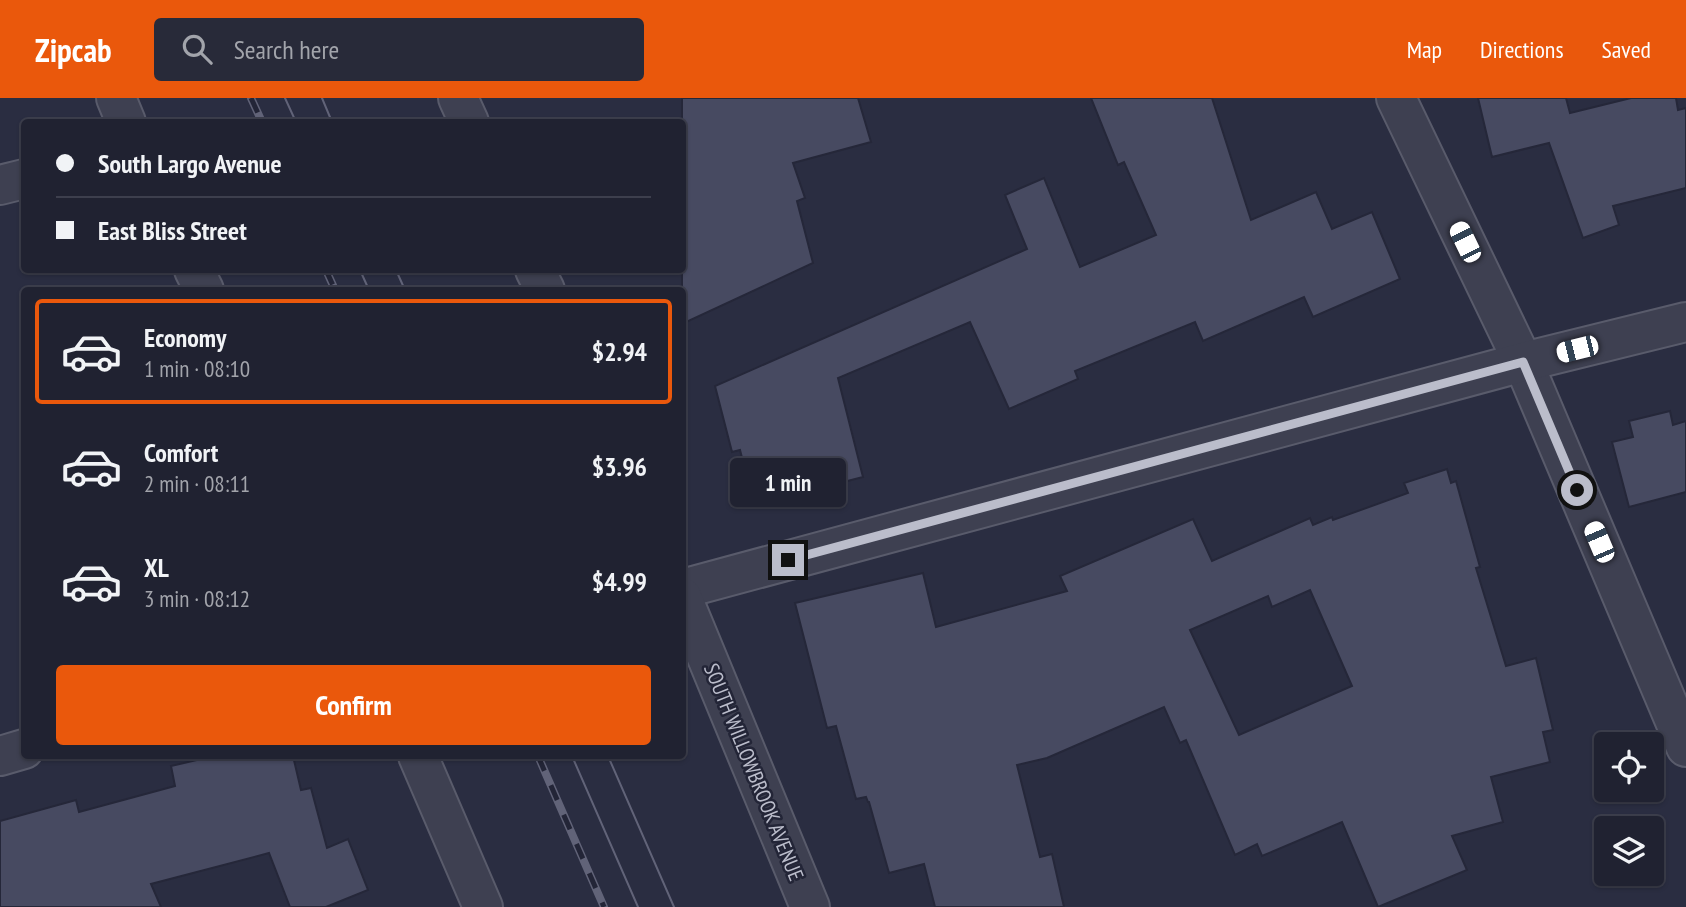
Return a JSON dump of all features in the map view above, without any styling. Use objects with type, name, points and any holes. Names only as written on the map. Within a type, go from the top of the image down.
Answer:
[{"type":"street","points":[[116,98],[125,119]]},
{"type":"street","points":[[458,98],[468,119]]},
{"type":"street","points":[[1396,98],[1523,362],[1686,747]]},
{"type":"street","points":[[0,185],[21,179]]},
{"type":"street","points":[[686,588],[1523,362],[1686,322]]},
{"type":"street","name":"SOUTH WILLOWBROOK AVENUE","points":[[686,607],[810,907]]},
{"type":"street","points":[[0,755],[21,750]]},
{"type":"street","points":[[419,759],[484,907]]},
{"type":"building","points":[[682,98],[858,98],[871,142],[793,163],[805,198],[797,201],[813,263],[686,322],[686,287],[682,287],[682,273],[686,273],[686,119],[682,119]]},
{"type":"building","points":[[1091,98],[1212,98],[1251,220],[1316,192],[1332,229],[1372,212],[1400,279],[1313,317],[1304,297],[1203,341],[1195,322],[1075,371],[1078,379],[1009,409],[970,322],[838,378],[863,477],[754,505],[740,450],[732,452],[715,386],[1027,249],[1005,195],[1044,178],[1080,267],[1156,235],[1124,162],[1118,165]]},
{"type":"building","points":[[1478,98],[1566,98],[1570,113],[1631,98],[1676,98],[1678,110],[1686,108],[1686,188],[1613,206],[1619,225],[1583,238],[1549,143],[1492,157]]},
{"type":"building","points":[[1670,411],[1673,425],[1686,421],[1686,492],[1629,507],[1612,442],[1633,437],[1629,421]]},
{"type":"building","points":[[1447,469],[1451,483],[1456,481],[1480,567],[1476,568],[1506,666],[1536,658],[1553,730],[1543,732],[1550,762],[1491,777],[1503,822],[1452,836],[1467,870],[1378,907],[1342,822],[1262,856],[1257,844],[1235,855],[1186,740],[1180,743],[1164,707],[1047,758],[1017,765],[1040,857],[1052,854],[1064,907],[935,907],[924,864],[889,873],[869,802],[866,797],[856,799],[836,726],[827,728],[795,603],[923,573],[936,627],[1067,591],[1060,576],[1193,519],[1212,561],[1310,518],[1313,525],[1332,517],[1333,520],[1408,493],[1404,483]],"holes":[[[1310,590],[1352,686],[1239,735],[1190,630],[1268,596],[1272,607]]]},
{"type":"building","points":[[201,759],[294,759],[301,790],[311,788],[327,848],[348,839],[368,890],[326,907],[290,907],[269,853],[151,884],[161,907],[0,907],[0,821],[76,800],[79,812],[175,786],[171,766]]},
{"type":"tram line","points":[[285,98],[295,119]]},
{"type":"tram line","points":[[322,98],[331,119]]},
{"type":"tram line","points":[[361,273],[368,287]]},
{"type":"tram line","points":[[397,273],[404,287]]},
{"type":"tram line","points":[[573,759],[638,907]]},
{"type":"tram line","points":[[609,759],[674,907]]},
{"type":"railway","points":[[251,98],[261,119]]},
{"type":"railway","points":[[327,273],[334,287]]},
{"type":"railway","points":[[539,759],[604,907]]},
{"type":"route","points":[[788,560],[1523,362],[1577,490]]}]
